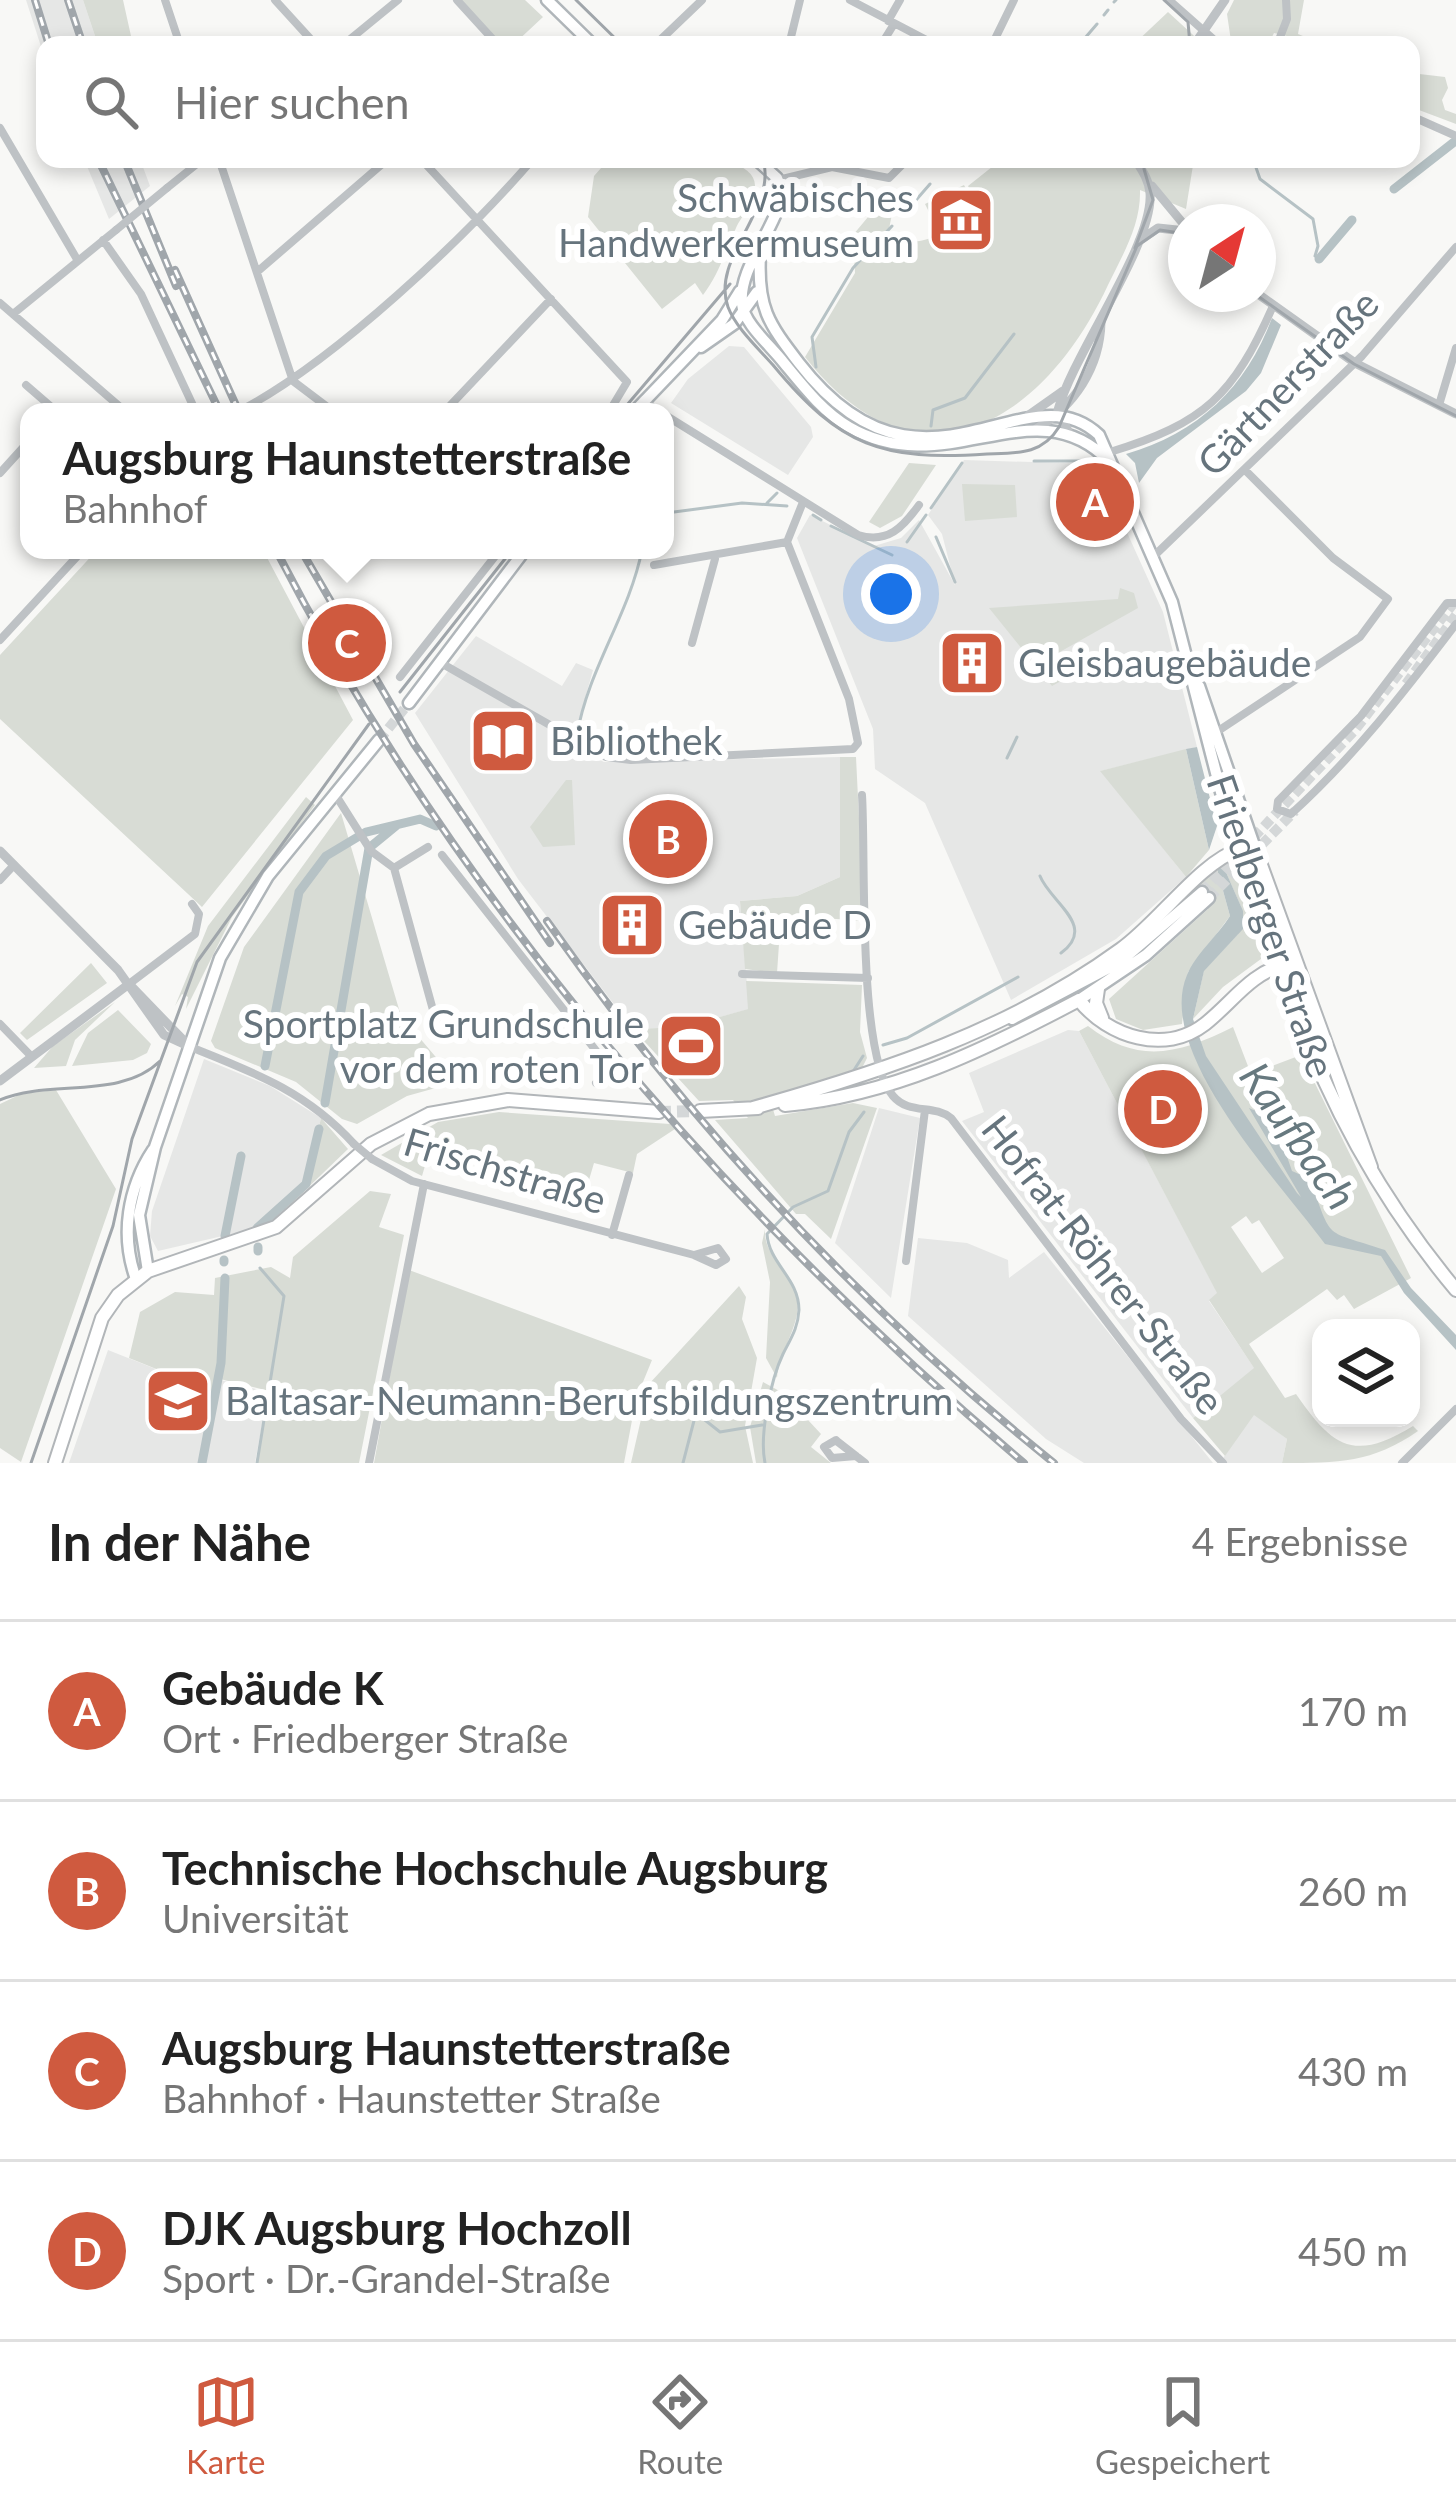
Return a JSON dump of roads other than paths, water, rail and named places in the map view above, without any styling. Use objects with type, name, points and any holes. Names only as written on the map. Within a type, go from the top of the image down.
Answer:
[{"type":"main road","points":[[552,4],[584,36]]},
{"type":"main road","points":[[642,403],[722,320],[742,289],[781,200],[778,180],[765,168]]},
{"type":"main road","points":[[760,254],[757,292],[768,320],[824,392],[862,421],[889,433],[942,439],[1025,417],[1077,418]]},
{"type":"main road","points":[[742,289],[744,313],[821,405],[859,432],[928,448],[1036,429],[1068,431]]},
{"type":"main road","points":[[686,356],[726,332],[757,292]]},
{"type":"main road","points":[[722,320],[744,313],[768,320]]},
{"type":"main road","name":"Friedberger Straße","points":[[1077,418],[1110,452],[1155,555],[1257,854],[1287,963]]},
{"type":"main road","name":"Friedberger Straße","points":[[1068,431],[1116,468]]},
{"type":"main road","points":[[409,704],[518,559]]},
{"type":"main road","name":"Friedberger Straße","points":[[1195,678],[1235,850],[1371,1167],[1402,1222],[1456,1290]]},
{"type":"main road","points":[[142,1275],[128,1249],[129,1210],[233,932],[334,793],[379,740]]},
{"type":"main road","points":[[1006,1021],[1120,950],[1235,850],[1257,854]]},
{"type":"main road","points":[[700,1111],[753,1108],[841,1098],[979,1051],[1079,993],[1205,895],[1146,956],[1098,989],[1079,993],[880,1071],[753,1108]]},
{"type":"main road","points":[[1079,993],[1106,1024],[1135,1038],[1180,1036],[1202,1026],[1241,985],[1287,963]]},
{"type":"main road","points":[[1098,989],[1096,1003],[1106,1024]]},
{"type":"main road","points":[[52,1459],[102,1318],[142,1275],[276,1226],[371,1144],[429,1114],[508,1100],[659,1112]]},
{"type":"street","points":[[165,0],[177,36]]},
{"type":"street","points":[[275,0],[308,36]]},
{"type":"street","points":[[354,36],[398,0]]},
{"type":"street","points":[[457,0],[490,36]]},
{"type":"street","points":[[673,36],[703,0]]},
{"type":"street","points":[[791,36],[800,0]]},
{"type":"street","points":[[850,0],[918,36]]},
{"type":"street","points":[[885,36],[900,0]]},
{"type":"street","points":[[996,36],[1014,0]]},
{"type":"street","points":[[1169,0],[1206,36]]},
{"type":"street","points":[[1203,34],[1225,0]]},
{"type":"street","points":[[1281,36],[1287,20],[1286,0]]},
{"type":"street","points":[[1420,120],[1456,136]]},
{"type":"street","points":[[0,128],[78,261]]},
{"type":"street","points":[[13,314],[192,168]]},
{"type":"street","points":[[222,168],[293,381],[322,403]]},
{"type":"street","points":[[257,272],[378,168]]},
{"type":"street","points":[[430,168],[627,382],[614,403]]},
{"type":"street","points":[[254,403],[293,381],[477,219],[525,168]]},
{"type":"street","points":[[778,180],[815,168]]},
{"type":"street","points":[[850,168],[889,178],[899,168]]},
{"type":"street","points":[[1141,168],[1168,205]]},
{"type":"street","points":[[1068,431],[1059,416],[1063,391],[1101,322],[1150,204],[1146,176]]},
{"type":"street","points":[[1132,250],[1158,228],[1168,228]]},
{"type":"street","points":[[103,240],[141,294],[192,403]]},
{"type":"street","name":"Gärtnerstraße","points":[[1155,555],[1355,363],[1456,247]]},
{"type":"street","points":[[1448,257],[1456,268]]},
{"type":"street","points":[[453,403],[551,299]]},
{"type":"street","points":[[0,302],[116,403]]},
{"type":"street","points":[[1276,308],[1355,363],[1456,414]]},
{"type":"street","points":[[1110,452],[1170,431],[1230,387],[1270,312]]},
{"type":"street","points":[[1036,429],[1059,416],[1077,394],[1099,343],[1101,322]]},
{"type":"street","points":[[1439,405],[1456,348]]},
{"type":"street","points":[[26,386],[47,403]]},
{"type":"street","points":[[1025,417],[1063,391]]},
{"type":"street","points":[[1077,394],[1077,418]]},
{"type":"street","points":[[644,400],[648,403]]},
{"type":"street","points":[[674,422],[802,502],[873,538],[898,531],[919,505]]},
{"type":"street","points":[[1215,733],[1360,637],[1388,598],[1333,558],[1246,470]]},
{"type":"street","points":[[441,663],[469,684],[606,757],[631,760],[856,746],[849,699],[787,542],[802,502]]},
{"type":"street","points":[[658,562],[680,565],[787,542]]},
{"type":"street","points":[[0,640],[75,559]]},
{"type":"street","points":[[400,677],[491,559]]},
{"type":"street","points":[[692,643],[715,559]]},
{"type":"street","points":[[1456,603],[1447,603],[1360,716],[1278,801],[1277,809],[1285,815],[1293,812],[1375,728],[1456,624]]},
{"type":"street","points":[[1360,716],[1375,728]]},
{"type":"street","points":[[334,793],[364,841],[394,868],[433,1010]]},
{"type":"street","points":[[862,795],[869,1031],[886,1085]]},
{"type":"street","points":[[394,868],[428,847]]},
{"type":"street","points":[[0,851],[188,1046]]},
{"type":"street","points":[[442,855],[612,1071],[596,1083]]},
{"type":"street","points":[[0,880],[14,866]]},
{"type":"street","points":[[0,1082],[195,934],[199,914],[192,904]]},
{"type":"street","points":[[742,974],[868,979]]},
{"type":"street","points":[[0,1024],[32,1056]]},
{"type":"street","name":"Frischstraße","points":[[188,1046],[285,1084],[322,1110],[371,1159],[424,1184],[694,1255]]},
{"type":"street","name":"Hofrat-Röhrer-Straße","points":[[886,1085],[902,1104],[952,1118],[1170,1405],[1222,1463]]},
{"type":"street","points":[[906,1261],[925,1110]]},
{"type":"street","points":[[612,1235],[628,1174]]},
{"type":"street","points":[[369,1463],[424,1184]]},
{"type":"street","points":[[1402,1463],[1456,1409]]},
{"type":"street","points":[[856,1456],[865,1463]]},
{"type":"waterway","points":[[1104,15],[1108,10]]},
{"type":"waterway","points":[[1087,36],[1097,24]]},
{"type":"waterway","points":[[1394,189],[1454,142]]},
{"type":"waterway","points":[[1256,168],[1260,179],[1313,219],[1315,256]]},
{"type":"waterway","points":[[910,207],[930,184]]},
{"type":"waterway","points":[[1319,259],[1352,220]]},
{"type":"waterway","points":[[816,367],[812,337],[853,268],[892,226]]},
{"type":"waterway","points":[[931,426],[933,410],[965,398],[1014,334]]},
{"type":"waterway","points":[[1034,461],[1096,461]]},
{"type":"waterway","points":[[931,508],[962,463]]},
{"type":"waterway","points":[[767,503],[777,493]]},
{"type":"waterway","points":[[674,512],[742,503],[787,506]]},
{"type":"waterway","points":[[813,515],[821,520]]},
{"type":"waterway","points":[[907,542],[926,515]]},
{"type":"waterway","points":[[831,526],[892,555]]},
{"type":"waterway","points":[[936,537],[955,582]]},
{"type":"waterway","points":[[577,735],[590,687],[640,559]]},
{"type":"waterway","points":[[982,632],[998,669]]},
{"type":"waterway","points":[[1007,758],[1017,737]]},
{"type":"waterway","points":[[265,1066],[299,892],[326,856],[366,832],[420,819],[436,826]]},
{"type":"waterway","points":[[325,1103],[369,848],[397,825]]},
{"type":"waterway","points":[[1040,876],[1073,924],[1071,943],[1061,953]]},
{"type":"waterway","points":[[883,1045],[907,1038],[1018,977]]},
{"type":"waterway","points":[[854,1070],[863,1056]]},
{"type":"waterway","points":[[765,1463],[770,1392],[799,1310],[767,1234],[793,1207],[828,1191],[849,1132],[864,1112]]},
{"type":"waterway","points":[[257,1228],[306,1184],[319,1129]]},
{"type":"waterway","points":[[225,1236],[241,1156]]},
{"type":"waterway","points":[[257,1463],[284,1296],[260,1268]]},
{"type":"waterway","points":[[202,1463],[221,1363],[225,1278]]},
{"type":"waterway","points":[[683,1463],[696,1413],[720,1432],[762,1425]]},
{"type":"tunnel","points":[[1202,892],[1355,730],[1456,600]]},
{"type":"tunnel","points":[[1406,684],[1456,615]]},
{"type":"tunnel","points":[[379,740],[409,703]]},
{"type":"tunnel","points":[[1209,898],[1295,811]]},
{"type":"tunnel","points":[[659,1112],[700,1111]]},
{"type":"tram line","points":[[576,0],[613,36]]},
{"type":"tram line","points":[[1164,0],[1188,22],[1189,36]]},
{"type":"tram line","points":[[764,168],[761,196],[728,270],[728,307],[748,337],[820,414],[866,443],[891,451],[950,456],[1009,453],[1045,443],[1059,427],[1137,246],[1160,230],[1168,231]]},
{"type":"tram line","points":[[1135,248],[1153,200],[1144,169]]},
{"type":"tram line","points":[[629,403],[730,284]]},
{"type":"tram line","points":[[1276,309],[1354,364],[1456,416]]},
{"type":"tram line","points":[[400,692],[505,559]]},
{"type":"tram line","points":[[31,1463],[113,1226],[132,1139],[197,962],[369,724]]},
{"type":"tram line","points":[[0,1100],[125,1081],[160,1061]]},
{"type":"railway","points":[[35,0],[46,36]]},
{"type":"railway","points":[[68,0],[80,36]]},
{"type":"railway","points":[[102,168],[216,403]]},
{"type":"railway","points":[[128,168],[176,286]]},
{"type":"railway","points":[[175,270],[235,403]]},
{"type":"railway","points":[[281,559],[348,679],[427,805],[513,926],[605,1042],[703,1155],[806,1262],[1024,1463]]},
{"type":"railway","points":[[306,559],[414,744],[550,943]]},
{"type":"railway","points":[[547,921],[659,1070],[782,1210],[913,1341],[1054,1463]]},
{"type":"place","name":"Schwäbisches Handwerkermuseum","points":[[961,220]]},
{"type":"place","name":"Gebäude K","points":[[1095,502]]},
{"type":"place","name":"Augsburg Haunstetterstraße","points":[[347,643]]},
{"type":"place","name":"Gleisbaugebäude","points":[[972,663]]},
{"type":"place","name":"Bibliothek","points":[[503,741]]},
{"type":"place","name":"Technische Hochschule Augsburg","points":[[668,839]]},
{"type":"place","name":"Gebäude D","points":[[632,925]]},
{"type":"place","name":"Sportplatz Grundschule vor dem roten Tor","points":[[691,1046]]},
{"type":"place","name":"DJK Augsburg Hochzoll","points":[[1163,1109]]},
{"type":"place","name":"Baltasar-Neumann-Berufsbildungszentrum","points":[[178,1401]]},
{"type":"water label","name":"Kaufbach","points":[[1298,1136]]}]
